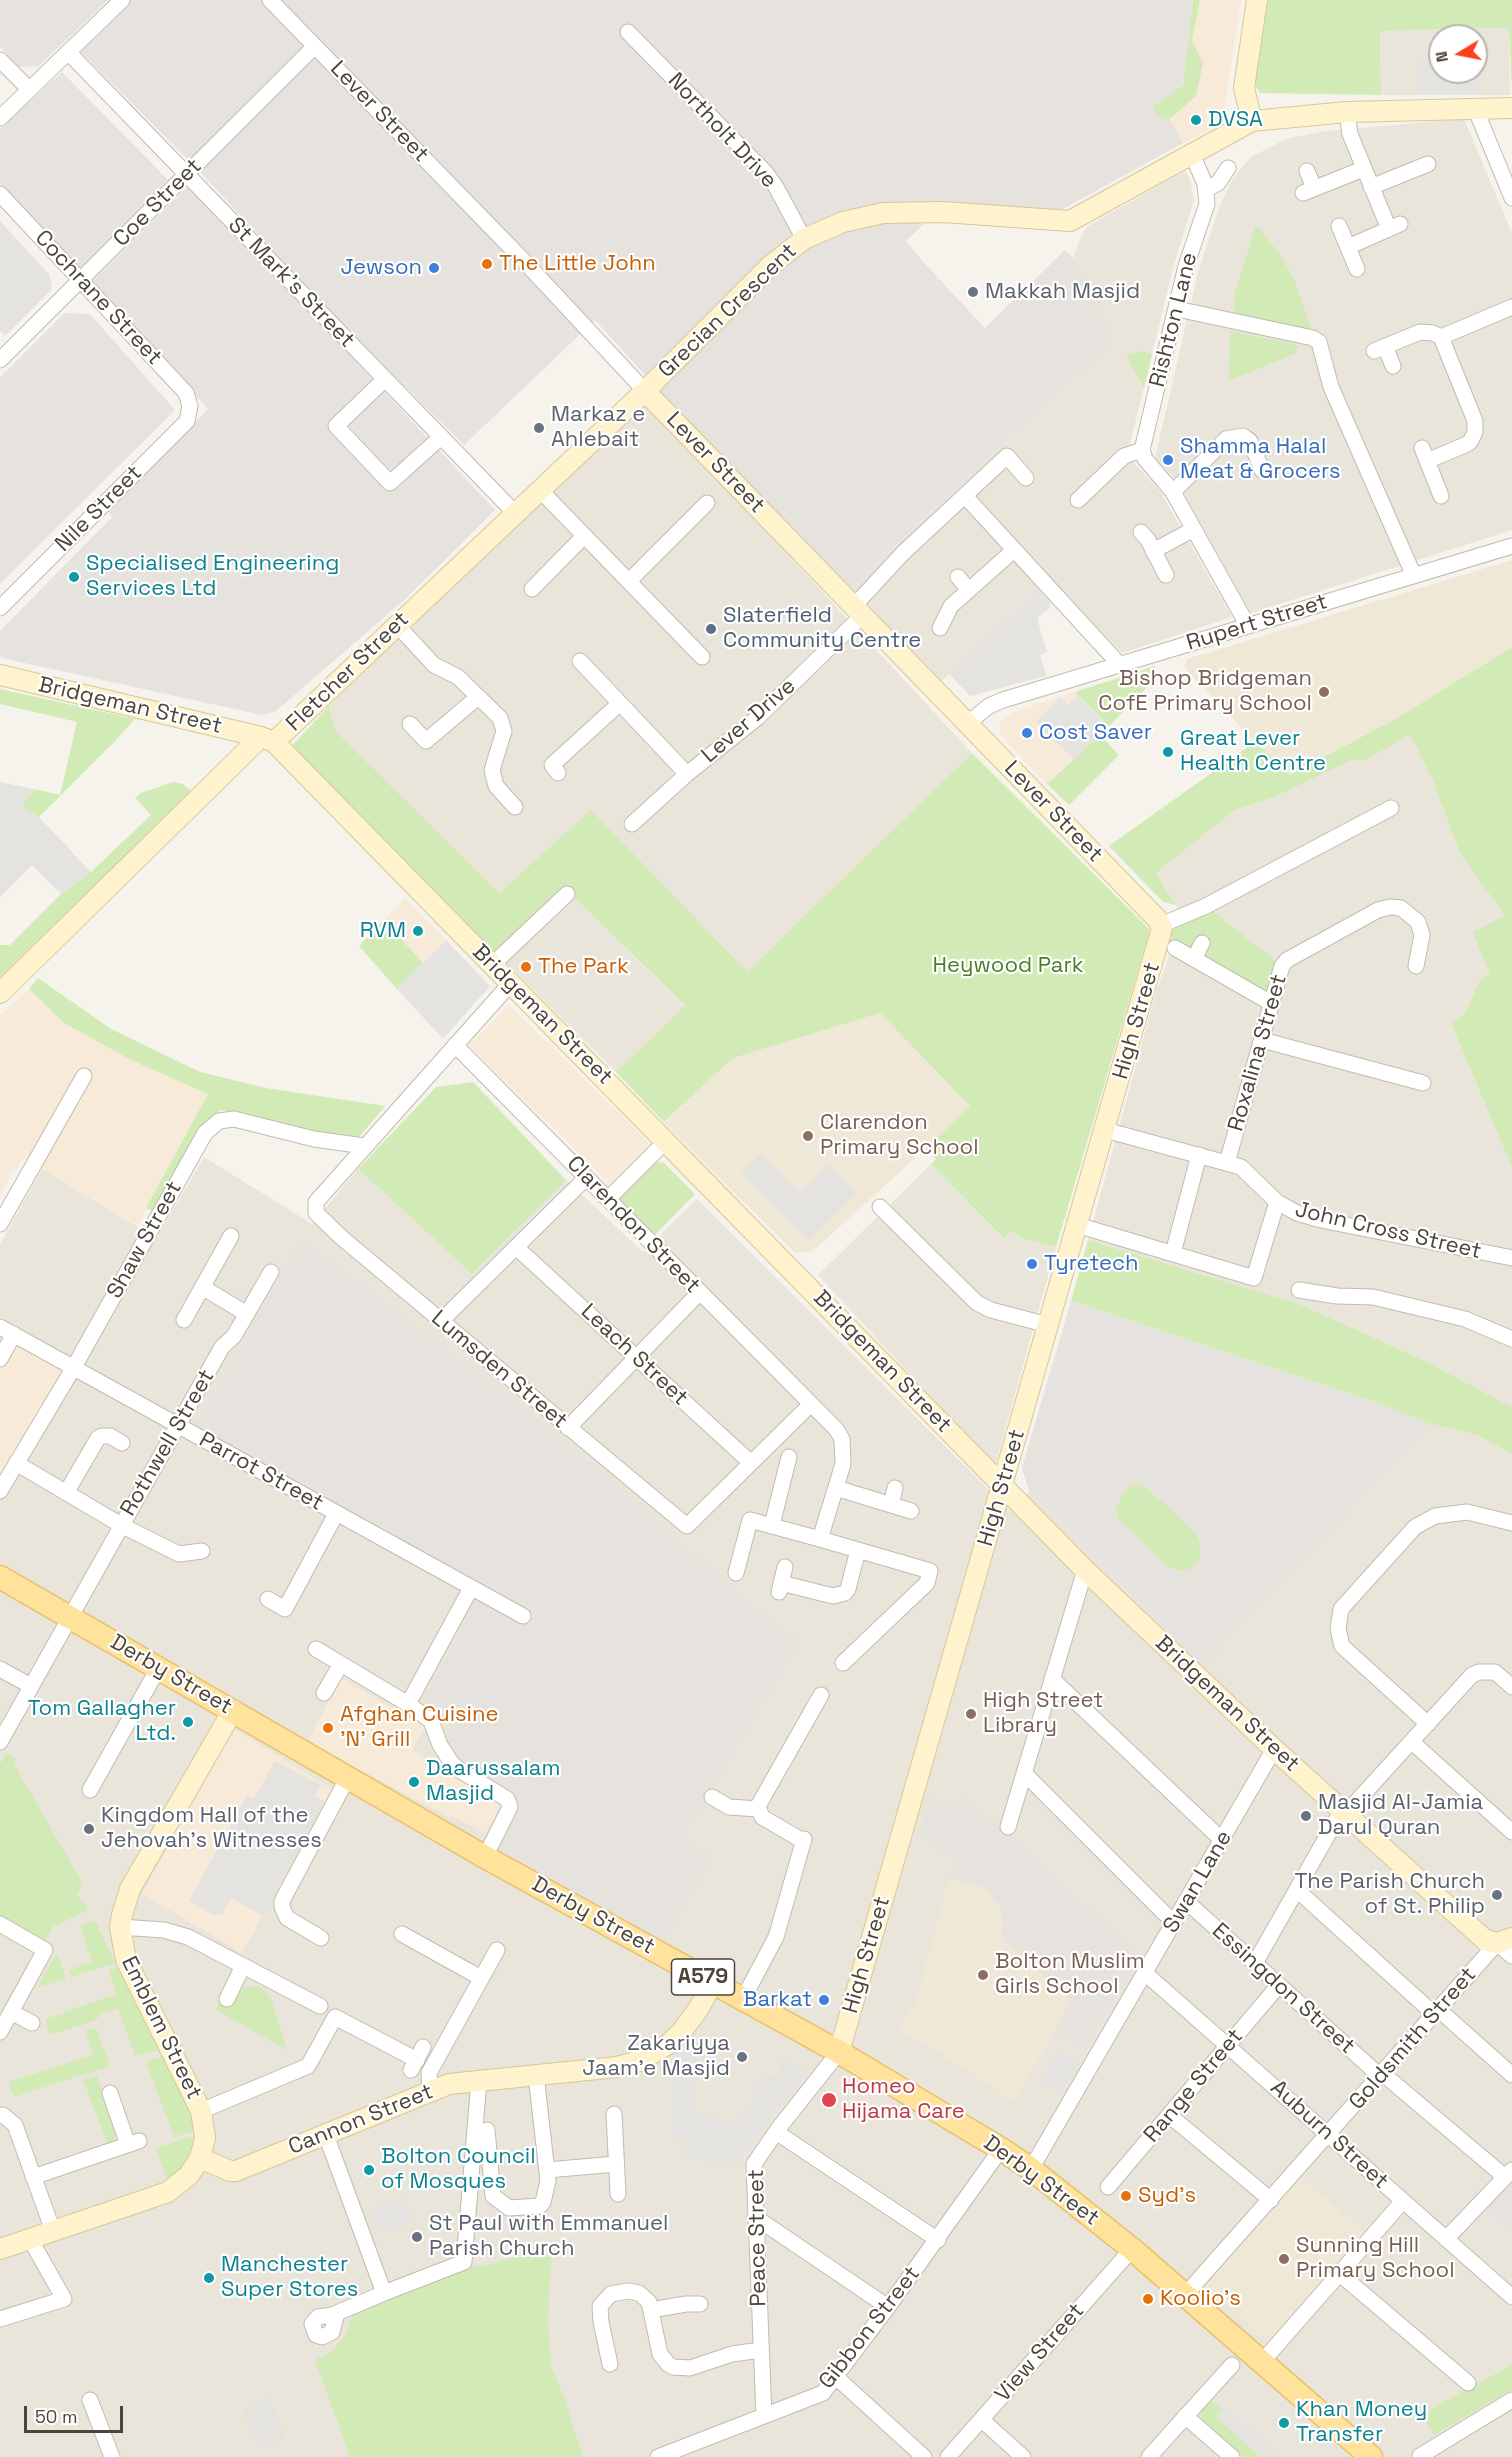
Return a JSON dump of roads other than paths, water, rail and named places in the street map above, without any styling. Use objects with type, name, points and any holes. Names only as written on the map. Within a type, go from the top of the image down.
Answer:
[{"type":"main road","name":"Derby Street","points":[[0,1576],[485,1857],[839,2052],[1001,2149],[1031,2169],[1132,2249],[1261,2363],[1358,2453]]},
{"type":"street","points":[[0,118],[122,0]]},
{"type":"street","name":"Lever Street","points":[[270,0],[522,259],[645,391],[1161,925]]},
{"type":"street","points":[[1257,0],[1244,88],[1252,121],[1347,112],[1512,108]]},
{"type":"street","name":"Northolt Drive","points":[[628,32],[766,173],[804,239]]},
{"type":"street","name":"Coe Street","points":[[0,360],[315,46]]},
{"type":"street","name":"St Mark's Street","points":[[68,52],[515,513]]},
{"type":"street","points":[[0,60],[29,90]]},
{"type":"street","points":[[1475,108],[1512,198]]},
{"type":"street","points":[[1347,112],[1350,134],[1363,169],[1395,227],[1348,247]]},
{"type":"street","name":"Grecian Crescent","points":[[645,391],[770,266],[804,239],[843,222],[883,213],[921,211],[1070,221],[1252,121]]},
{"type":"street","name":"Rishton Lane","points":[[1142,450],[1188,259],[1207,204],[1206,190],[1192,154]]},
{"type":"street","points":[[1371,187],[1428,164]]},
{"type":"street","points":[[1206,190],[1218,183],[1228,168]]},
{"type":"street","points":[[1307,171],[1309,191],[1363,169]]},
{"type":"street","name":"Cochrane Street","points":[[0,194],[82,279],[186,393],[190,406]]},
{"type":"street","points":[[1339,226],[1358,269]]},
{"type":"street","points":[[1441,338],[1512,307]]},
{"type":"street","points":[[1177,309],[1313,338],[1319,342],[1331,387],[1414,576]]},
{"type":"street","points":[[1393,366],[1380,348],[1420,332],[1432,333],[1441,338],[1475,421],[1473,437],[1465,445],[1424,454],[1441,496]]},
{"type":"street","points":[[385,379],[336,426],[390,483],[441,437]]},
{"type":"street","name":"Fletcher Street","points":[[0,992],[267,740],[397,625],[645,391]]},
{"type":"street","name":"Nile Street","points":[[0,608],[187,421],[190,406]]},
{"type":"street","points":[[1173,492],[1226,439],[1244,436],[1250,441],[1262,470]]},
{"type":"street","points":[[1078,500],[1124,456],[1142,450],[1145,459],[1173,492],[1248,626]]},
{"type":"street","name":"Lever Drive","points":[[632,824],[687,774],[757,718],[858,611],[903,553],[1007,456],[1026,478]]},
{"type":"street","points":[[540,490],[702,657]]},
{"type":"street","points":[[965,496],[1120,665]]},
{"type":"street","points":[[628,581],[707,503]]},
{"type":"street","points":[[1154,551],[1194,529]]},
{"type":"street","points":[[1141,532],[1166,575]]},
{"type":"street","points":[[531,589],[584,536]]},
{"type":"street","name":"Rupert Street","points":[[968,723],[989,706],[1003,700],[1512,546]]},
{"type":"street","points":[[940,628],[951,606],[1014,550]]},
{"type":"street","points":[[958,577],[969,590]]},
{"type":"street","points":[[397,625],[434,665],[458,677],[503,724],[504,731],[492,770],[496,786],[514,807]]},
{"type":"street","points":[[580,662],[687,774]]},
{"type":"street","name":"Bridgeman Street","points":[[0,675],[267,740],[492,965],[1085,1570],[1274,1749],[1485,1940],[1504,1940],[1512,1956]]},
{"type":"street","points":[[410,724],[426,741],[478,697]]},
{"type":"street","points":[[558,773],[552,765],[620,703]]},
{"type":"street","points":[[1161,925],[1206,906],[1391,808]]},
{"type":"street","points":[[492,965],[567,894]]},
{"type":"street","name":"Roxalina Street","points":[[1227,1163],[1271,1003],[1282,966],[1287,960],[1378,910],[1390,907],[1401,908],[1418,922],[1422,935],[1416,966]]},
{"type":"street","name":"High Street","points":[[839,2052],[1160,939],[1161,925]]},
{"type":"street","points":[[1194,959],[1202,943]]},
{"type":"street","points":[[1175,948],[1271,1003]]},
{"type":"street","points":[[364,1146],[510,984]]},
{"type":"street","points":[[1262,1040],[1423,1083]]},
{"type":"street","name":"Clarendon Street","points":[[455,1045],[836,1430],[842,1439],[843,1464],[820,1539]]},
{"type":"street","points":[[0,1224],[84,1076]]},
{"type":"street","name":"Shaw Street","points":[[0,1491],[74,1367],[205,1133],[219,1121],[234,1119],[314,1139],[364,1146]]},
{"type":"street","name":"John Cross Street","points":[[1105,1130],[1227,1163],[1246,1171],[1277,1202],[1297,1213],[1321,1220],[1512,1258]]},
{"type":"street","points":[[608,1199],[665,1142]]},
{"type":"street","name":"Lumsden Street","points":[[364,1146],[316,1202],[315,1210],[318,1215],[342,1238],[687,1526],[751,1464]]},
{"type":"street","points":[[1173,1253],[1199,1155]]},
{"type":"street","points":[[441,1321],[586,1178]]},
{"type":"street","points":[[1077,1225],[1254,1278],[1277,1202]]},
{"type":"street","points":[[880,1207],[977,1303],[991,1310],[1048,1324]]},
{"type":"street","points":[[184,1320],[231,1236]]},
{"type":"street","name":"Leach Street","points":[[516,1247],[751,1464]]},
{"type":"street","name":"Rothwell Street","points":[[0,1742],[222,1347],[234,1336],[271,1272]]},
{"type":"street","points":[[202,1287],[248,1314]]},
{"type":"street","points":[[1299,1290],[1341,1296],[1373,1297],[1465,1319],[1512,1340]]},
{"type":"street","points":[[568,1428],[699,1293]]},
{"type":"street","name":"Parrot Street","points":[[0,1327],[523,1616]]},
{"type":"street","points":[[0,1359],[14,1335]]},
{"type":"street","points":[[751,1464],[810,1404]]},
{"type":"street","points":[[66,1493],[98,1438],[110,1436],[122,1443]]},
{"type":"street","points":[[16,1463],[121,1525],[179,1554],[202,1551]]},
{"type":"street","points":[[772,1525],[783,1463]]},
{"type":"street","points":[[836,1488],[911,1511]]},
{"type":"street","points":[[891,1505],[895,1488]]},
{"type":"street","points":[[1428,1724],[1342,1646],[1338,1629],[1341,1609],[1415,1527],[1435,1516],[1467,1512],[1512,1523]]},
{"type":"street","points":[[268,1599],[285,1609],[336,1514]]},
{"type":"street","points":[[736,1573],[750,1520],[930,1571],[927,1583],[843,1663]]},
{"type":"street","points":[[782,1581],[833,1596],[844,1593],[848,1589],[858,1550]]},
{"type":"street","points":[[1008,1827],[1085,1570]]},
{"type":"street","points":[[408,1704],[471,1588]]},
{"type":"street","points":[[316,1648],[408,1704],[431,1721],[440,1745],[451,1762],[458,1769],[507,1799],[510,1808],[485,1857]]},
{"type":"street","points":[[324,1693],[341,1664]]},
{"type":"street","points":[[90,1790],[159,1667]]},
{"type":"street","points":[[0,1669],[30,1686]]},
{"type":"street","points":[[1255,1963],[1344,1811],[1412,1742],[1472,1675],[1479,1672],[1495,1672],[1512,1687]]},
{"type":"street","points":[[1052,1679],[1222,1840]]},
{"type":"street","points":[[743,1999],[773,1944],[804,1840],[762,1817],[758,1809],[759,1802],[799,1718],[821,1695]]},
{"type":"street","name":"Emblem Street","points":[[200,2158],[205,2138],[201,2111],[126,1960],[120,1927],[130,1889],[233,1710]]},
{"type":"street","points":[[1412,1742],[1512,1832]]},
{"type":"street","name":"Swan Lane","points":[[1031,2169],[1274,1749]]},
{"type":"street","points":[[1024,1773],[1174,1923]]},
{"type":"street","points":[[321,1938],[287,1918],[282,1901],[348,1777]]},
{"type":"street","points":[[712,1797],[729,1807],[758,1809]]},
{"type":"street","points":[[1297,1890],[1436,2012],[1512,2075]]},
{"type":"street","name":"Essingdon Street","points":[[1187,1902],[1381,2075],[1508,2174]]},
{"type":"street","points":[[0,1924],[45,1950],[0,2032]]},
{"type":"street","points":[[120,1927],[176,1933],[320,2006]]},
{"type":"street","points":[[402,1935],[481,1978]]},
{"type":"street","name":"Goldsmith Street","points":[[1185,2295],[1436,2012],[1504,1940]]},
{"type":"street","points":[[430,2091],[429,2073],[496,1950]]},
{"type":"street","points":[[227,1999],[243,1966]]},
{"type":"street","name":"Auburn Street","points":[[1145,1973],[1512,2297]]},
{"type":"street","name":"Cannon Street","points":[[200,2158],[230,2171],[236,2171],[430,2091],[460,2082],[631,2064],[651,2055],[682,2031],[699,2008],[713,1982]]},
{"type":"street","name":"Range Street","points":[[1108,2187],[1279,1985]]},
{"type":"street","points":[[11,2012],[32,2023]]},
{"type":"street","points":[[201,2111],[308,2066],[335,2017],[417,2059]]},
{"type":"street","name":"Peace Street","points":[[764,2416],[754,2164],[776,2132],[839,2052]]},
{"type":"street","points":[[487,2130],[490,2189],[493,2196],[508,2208],[540,2206],[547,2186],[547,2170],[536,2075]]},
{"type":"street","points":[[337,2313],[464,2262],[479,2080]]},
{"type":"street","points":[[33,2177],[133,2143],[110,2093]]},
{"type":"street","points":[[3,2115],[15,2125],[52,2231]]},
{"type":"street","points":[[614,2115],[618,2194]]},
{"type":"street","points":[[1169,2115],[1271,2200]]},
{"type":"street","points":[[776,2132],[938,2240]]},
{"type":"street","points":[[326,2135],[384,2293]]},
{"type":"street","name":"Gibbon Street","points":[[658,2457],[675,2454],[823,2393],[938,2240],[1001,2149]]},
{"type":"street","points":[[0,2249],[168,2192],[189,2175],[200,2158]]},
{"type":"street","points":[[547,2170],[616,2164]]},
{"type":"street","points":[[1446,2239],[1508,2174]]},
{"type":"street","points":[[1261,2363],[1403,2201]]},
{"type":"street","points":[[755,2217],[888,2307]]},
{"type":"street","points":[[4,2322],[64,2299],[30,2239]]},
{"type":"street","name":"View Street","points":[[948,2457],[1132,2249]]},
{"type":"street","points":[[1340,2274],[1468,2383]]},
{"type":"street","points":[[610,2364],[600,2313],[605,2298],[617,2292],[639,2293],[649,2302],[660,2354],[673,2367],[690,2368],[732,2354],[761,2350]]},
{"type":"street","points":[[651,2310],[700,2304]]},
{"type":"street","points":[[1149,2457],[1232,2365]]},
{"type":"street","points":[[836,2377],[924,2457]]},
{"type":"street","points":[[90,2400],[112,2457]]},
{"type":"street","points":[[1420,2456],[1512,2400]]},
{"type":"street","points":[[1185,2416],[1232,2457]]},
{"type":"street","points":[[982,2420],[1023,2457]]},
{"type":"place","name":"DVSA","points":[[1196,120]]},
{"type":"place","name":"The Little John","points":[[487,264]]},
{"type":"place","name":"Jewson","points":[[434,268]]},
{"type":"place","name":"Makkah Masjid","points":[[973,292]]},
{"type":"place","name":"Markaz e Ahlebait","points":[[539,428]]},
{"type":"place","name":"Shamma Halal Meat & Grocers","points":[[1168,460]]},
{"type":"place","name":"Specialised Engineering Services Ltd","points":[[74,577]]},
{"type":"place","name":"Slaterfield Community Centre","points":[[711,629]]},
{"type":"place","name":"Bishop Bridgeman CofE Primary School","points":[[1324,692]]},
{"type":"place","name":"Cost Saver","points":[[1027,733]]},
{"type":"place","name":"Great Lever Health Centre","points":[[1168,752]]},
{"type":"place","name":"RVM","points":[[418,931]]},
{"type":"place","name":"The Park","points":[[526,967]]},
{"type":"place","name":"Clarendon Primary School","points":[[808,1136]]},
{"type":"place","name":"Tyretech","points":[[1032,1264]]},
{"type":"place","name":"High Street Library","points":[[971,1714]]},
{"type":"place","name":"Tom Gallagher Ltd.","points":[[188,1722]]},
{"type":"place","name":"Afghan Cuisine 'N' Grill","points":[[328,1728]]},
{"type":"place","name":"Daarussalam Masjid","points":[[414,1782]]},
{"type":"place","name":"Masjid Al-Jamia Darul Quran","points":[[1306,1816]]},
{"type":"place","name":"Kingdom Hall of the Jehovah's Witnesses","points":[[89,1829]]},
{"type":"place","name":"The Parish Church of St. Philip","points":[[1497,1895]]},
{"type":"place","name":"Bolton Muslim Girls School","points":[[983,1975]]},
{"type":"place","name":"Barkat","points":[[824,2000]]},
{"type":"place","name":"Zakariyya Jaam'e Masjid","points":[[742,2057]]},
{"type":"place","name":"Homeo Hijama Care","points":[[829,2100]]},
{"type":"place","name":"Bolton Council of Mosques","points":[[369,2170]]},
{"type":"place","name":"Syd's","points":[[1126,2196]]},
{"type":"place","name":"St Paul with Emmanuel Parish Church","points":[[417,2237]]},
{"type":"place","name":"Sunning Hill Primary School","points":[[1284,2259]]},
{"type":"place","name":"Manchester Super Stores","points":[[209,2278]]},
{"type":"place","name":"Koolio's","points":[[1148,2299]]},
{"type":"place","name":"Khan Money Transfer","points":[[1284,2423]]},
{"type":"park label","name":"Heywood Park","points":[[1008,966]]}]
